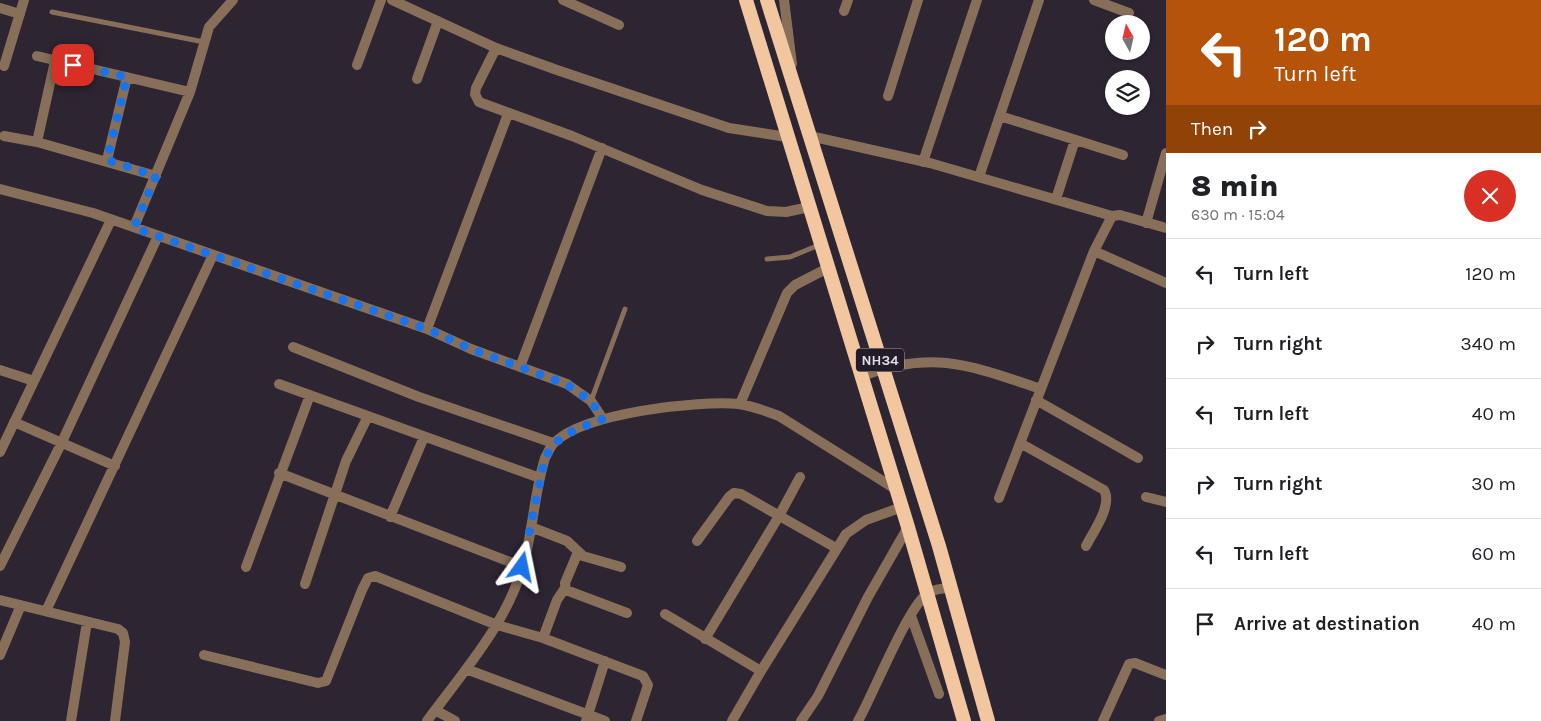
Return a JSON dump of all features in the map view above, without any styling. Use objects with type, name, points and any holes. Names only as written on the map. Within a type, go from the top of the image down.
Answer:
[{"type":"highway","name":"NH34","points":[[746,0],[908,526],[964,721]]},
{"type":"highway","name":"NH34","points":[[767,0],[883,368],[950,587],[988,721]]},
{"type":"street","points":[[4,66],[24,0]]},
{"type":"street","points":[[134,228],[190,92],[209,27],[232,0]]},
{"type":"street","points":[[357,65],[381,0]]},
{"type":"street","points":[[392,0],[496,48],[729,128],[787,137]]},
{"type":"street","points":[[563,0],[580,4],[619,24]]},
{"type":"street","points":[[784,0],[794,87]]},
{"type":"street","points":[[844,11],[848,0]]},
{"type":"street","points":[[888,96],[918,0]]},
{"type":"street","points":[[923,162],[978,0]]},
{"type":"street","points":[[979,177],[1039,0]]},
{"type":"street","points":[[1094,0],[1129,13]]},
{"type":"street","points":[[0,8],[20,14]]},
{"type":"street","points":[[417,79],[438,21]]},
{"type":"street","points":[[496,48],[475,94],[479,102],[602,148],[702,190],[767,211],[786,212],[809,207]]},
{"type":"street","points":[[36,56],[190,92]]},
{"type":"street","points":[[38,142],[55,61]]},
{"type":"street","points":[[107,160],[127,77]]},
{"type":"street","points":[[427,329],[508,114]]},
{"type":"street","points":[[1000,116],[1123,154]]},
{"type":"street","points":[[4,136],[38,142],[107,160],[156,176]]},
{"type":"street","points":[[810,136],[923,162],[1112,216],[1120,215],[1166,228]]},
{"type":"street","points":[[1056,199],[1076,140]]},
{"type":"street","points":[[520,366],[602,148]]},
{"type":"street","points":[[1146,222],[1166,153]]},
{"type":"street","points":[[0,189],[111,220],[427,329],[471,349],[566,384],[591,401],[603,419]]},
{"type":"street","points":[[999,498],[1094,250],[1112,216]]},
{"type":"street","points":[[0,452],[8,428],[34,381],[111,220]]},
{"type":"street","points":[[0,566],[61,444],[158,236]]},
{"type":"street","points":[[1094,250],[1166,283]]},
{"type":"street","points":[[46,611],[213,255]]},
{"type":"street","points":[[740,404],[787,293],[795,285],[828,268]]},
{"type":"street","points":[[293,347],[420,396],[553,443]]},
{"type":"street","points":[[862,376],[883,368],[916,361],[948,362],[1041,389]]},
{"type":"street","points":[[0,370],[34,381]]},
{"type":"street","points":[[279,384],[540,478]]},
{"type":"street","points":[[246,566],[310,395]]},
{"type":"street","points":[[1036,400],[1138,458]]},
{"type":"street","points":[[427,721],[497,625],[522,567],[545,458],[553,443],[576,429],[603,419],[685,406],[719,403],[740,404],[779,416],[897,490]]},
{"type":"street","points":[[305,584],[352,448],[368,416]]},
{"type":"street","points":[[8,428],[61,444],[115,466]]},
{"type":"street","points":[[390,517],[424,437]]},
{"type":"street","points":[[1020,443],[1104,490],[1107,495],[1106,505],[1086,546]]},
{"type":"street","points":[[280,473],[334,496],[522,567]]},
{"type":"street","points":[[705,639],[779,516],[800,477]]},
{"type":"street","points":[[696,541],[729,496],[734,493],[741,494],[836,548]]},
{"type":"street","points":[[1146,497],[1166,502]]},
{"type":"street","points":[[732,721],[836,548],[854,527],[866,520],[902,507]]},
{"type":"street","points":[[801,721],[818,696],[868,597],[908,526]]},
{"type":"street","points":[[531,527],[567,541],[578,552],[621,567]]},
{"type":"street","points":[[543,638],[557,600],[565,588],[564,583],[578,552]]},
{"type":"street","points":[[204,655],[318,683],[326,681],[362,590],[368,578],[374,576],[497,625],[543,638],[638,673],[647,680],[648,685],[636,721]]},
{"type":"street","points":[[858,721],[911,616],[928,593],[950,587]]},
{"type":"street","points":[[565,588],[569,592],[626,614]]},
{"type":"street","points":[[0,600],[118,629],[124,636],[115,721]]},
{"type":"street","points":[[0,655],[21,605]]},
{"type":"street","points":[[665,614],[761,671]]},
{"type":"street","points":[[911,616],[939,694]]},
{"type":"street","points":[[71,721],[87,622]]},
{"type":"street","points":[[587,718],[606,661]]},
{"type":"street","points":[[1103,721],[1125,668],[1129,664],[1135,663],[1166,675]]},
{"type":"street","points":[[466,669],[587,718],[605,721]]},
{"type":"street","points":[[435,710],[455,721]]},
{"type":"street","points":[[1159,721],[1166,719]]},
{"type":"lane","points":[[52,12],[204,42]]},
{"type":"lane","points":[[767,258],[790,257],[821,244]]},
{"type":"lane","points":[[591,401],[626,309]]},
{"type":"route","points":[[73,65],[127,77],[107,160],[156,176],[134,228],[427,329],[471,349],[566,384],[591,401],[603,419],[576,429],[553,443],[545,458],[522,567]]}]
